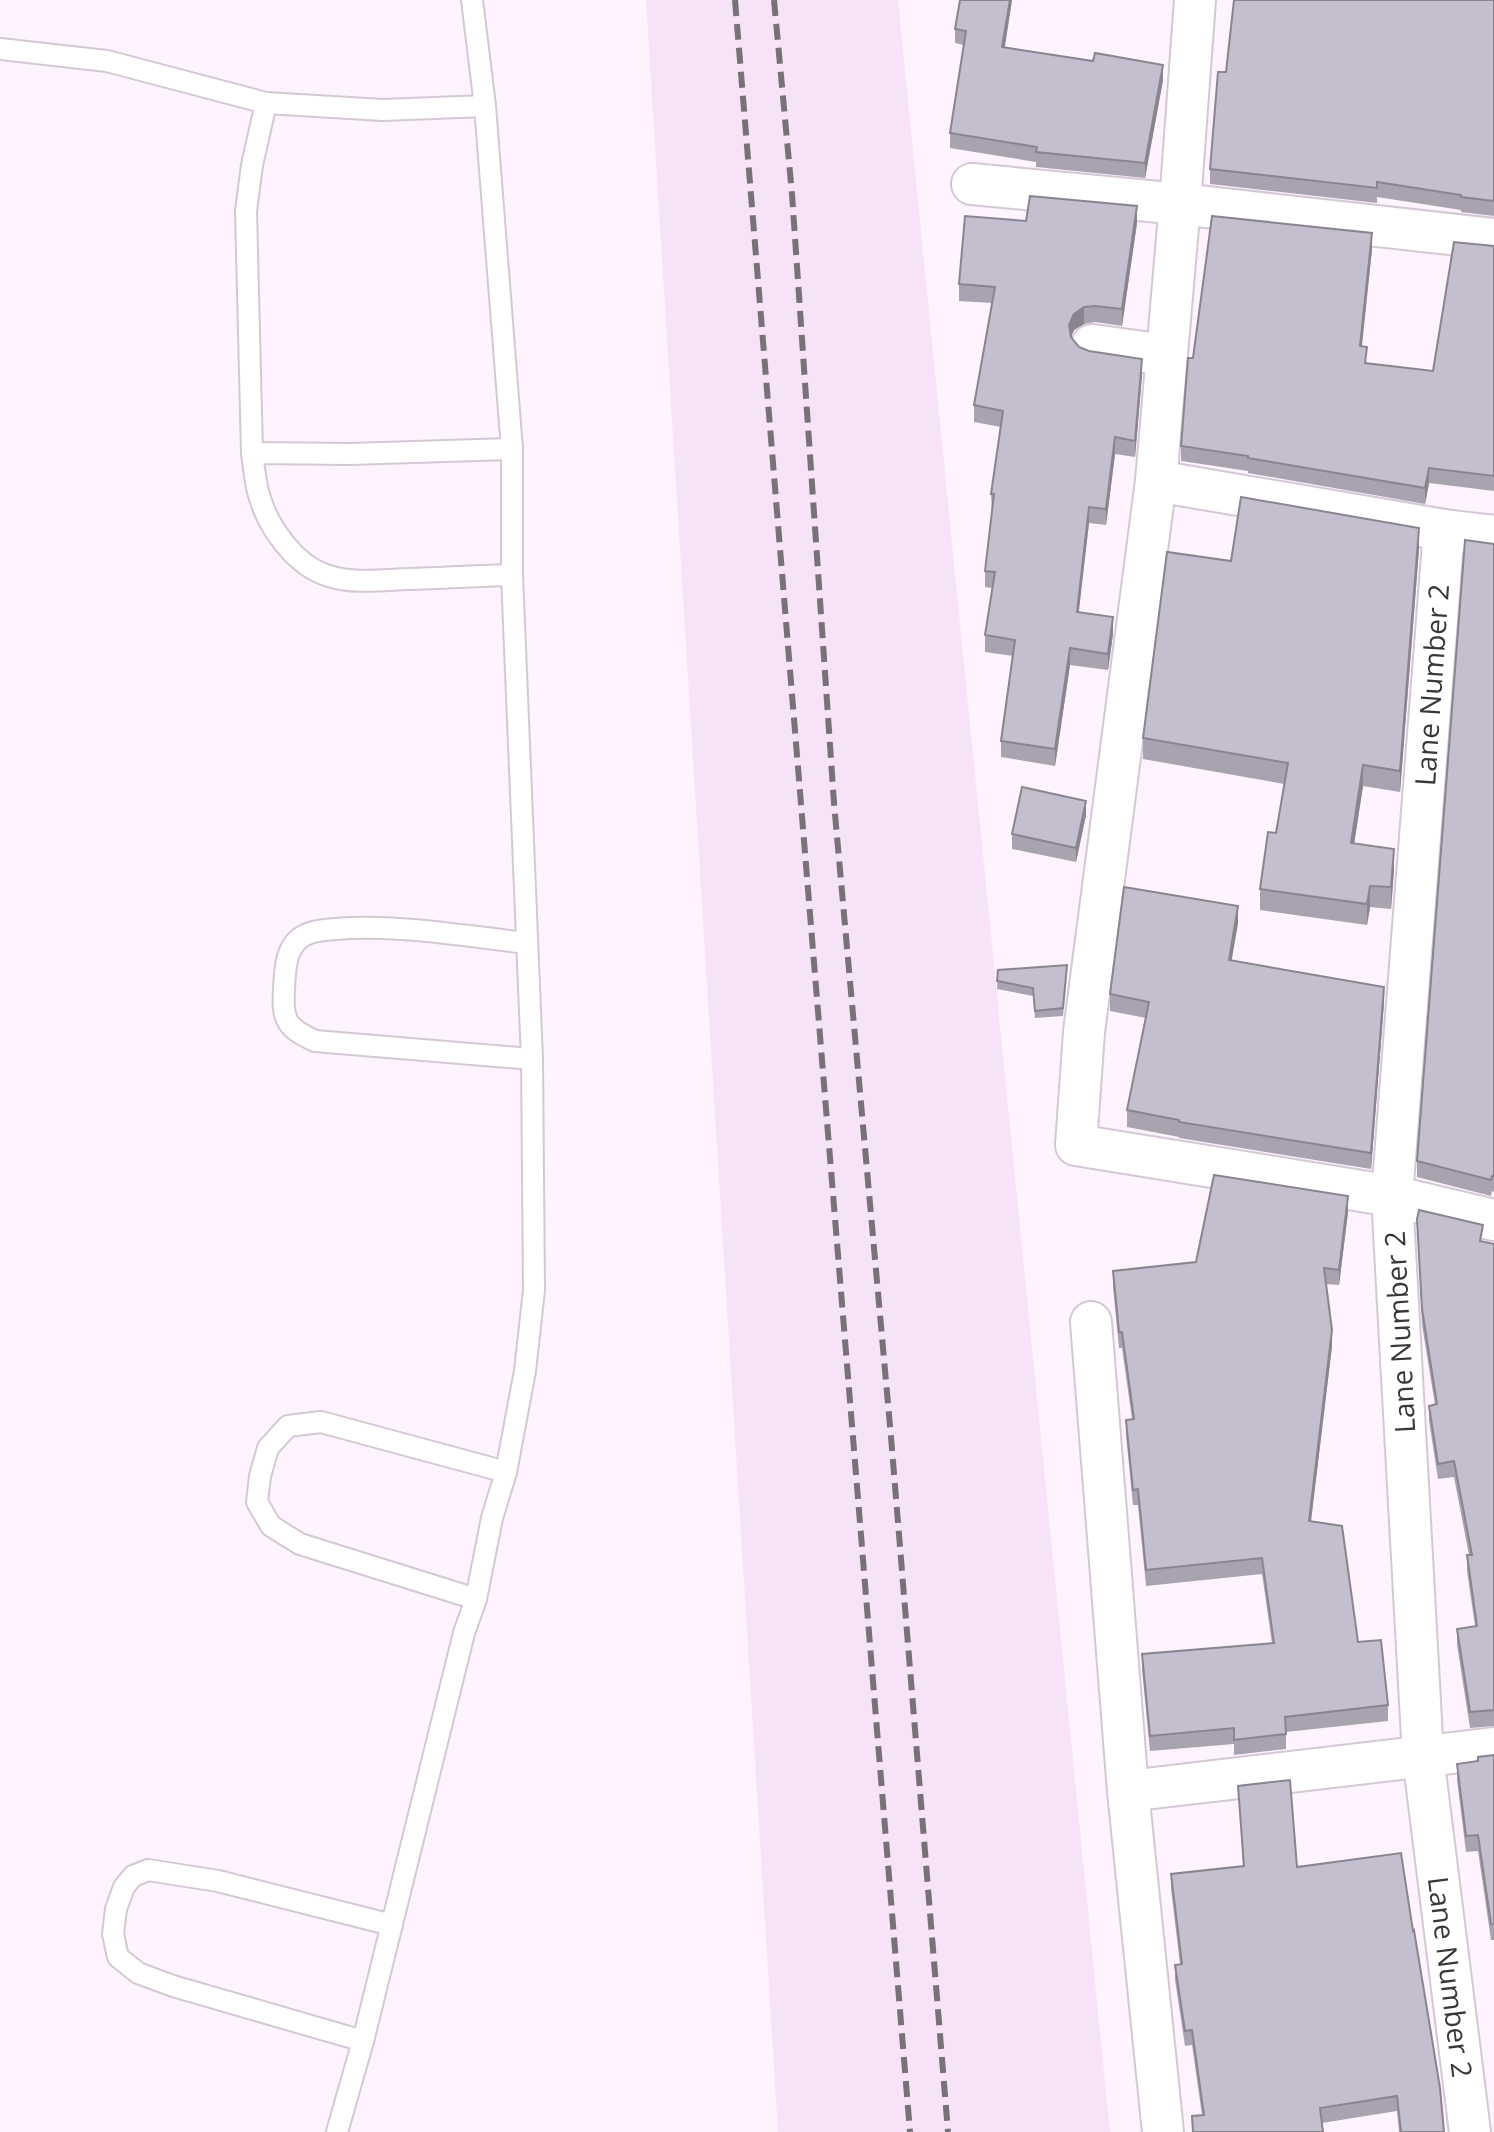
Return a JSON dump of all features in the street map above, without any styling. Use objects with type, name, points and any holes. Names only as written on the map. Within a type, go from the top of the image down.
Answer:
[{"type":"street","points":[[1195,0],[1156,481],[1084,1032],[1076,1145],[1392,1196],[1494,1220]]},
{"type":"street","points":[[972,184],[1494,239]]},
{"type":"street","points":[[1092,345],[1166,355]]},
{"type":"street","points":[[1156,481],[1494,536]]},
{"type":"street","name":"Lane Number 2","points":[[1444,530],[1392,1196],[1423,1756],[1470,2132]]},
{"type":"street","points":[[1091,1322],[1128,1791],[1163,2132]]},
{"type":"street","points":[[1128,1791],[1494,1748]]},
{"type":"lane","points":[[337,2132],[363,2041],[506,1472],[525,1371],[534,1290],[532,1059],[512,575],[512,449],[485,106],[472,0]]},
{"type":"lane","points":[[0,49],[107,61],[266,103],[383,110],[485,106]]},
{"type":"lane","points":[[266,103],[252,165],[246,211],[252,453],[259,494],[270,523],[295,555],[328,576],[377,580],[512,575]]},
{"type":"lane","points":[[252,453],[350,454],[512,449]]},
{"type":"lane","points":[[527,943],[403,930],[352,928],[317,931],[304,935],[287,957],[283,1008],[287,1024],[315,1041],[532,1059]]},
{"type":"lane","points":[[476,1599],[300,1544],[271,1526],[257,1502],[260,1476],[268,1448],[288,1426],[321,1422],[506,1472]]},
{"type":"lane","points":[[363,2041],[138,1973],[118,1957],[113,1934],[116,1909],[124,1887],[133,1876],[148,1870],[218,1881],[392,1925]]},
{"type":"shaded area","points":[[646,0],[898,0],[1110,2132],[778,2132]]},
{"type":"building","points":[[960,0],[1010,0],[1002,47],[1093,61],[1095,53],[1163,65],[1145,163],[1036,152],[1037,147],[950,133],[966,31],[955,29]]},
{"type":"building","points":[[1234,0],[1494,0],[1494,201],[1377,182],[1377,188],[1210,169],[1218,72],[1226,72]]},
{"type":"building","points":[[1030,196],[1137,206],[1122,309],[1084,307],[1074,314],[1069,325],[1071,337],[1079,347],[1142,359],[1135,441],[1115,437],[1106,509],[1089,507],[1077,612],[1113,617],[1108,654],[1070,648],[1055,749],[1001,741],[1015,640],[985,635],[995,572],[985,571],[994,494],[991,494],[1003,411],[974,405],[995,287],[959,284],[965,216],[1026,221]]},
{"type":"building","points":[[1212,216],[1372,233],[1360,346],[1367,347],[1365,363],[1433,371],[1454,242],[1494,246],[1494,476],[1429,468],[1425,488],[1181,446],[1188,358],[1193,358]]},
{"type":"building","points":[[1241,497],[1419,528],[1400,771],[1363,765],[1351,843],[1394,849],[1391,887],[1370,886],[1367,904],[1260,889],[1268,832],[1276,833],[1288,763],[1143,738],[1167,552],[1231,561]]},
{"type":"building","points":[[1465,540],[1494,544],[1494,1176],[1491,1180],[1417,1161]]},
{"type":"building","points":[[1022,787],[1086,801],[1076,848],[1012,834]]},
{"type":"building","points":[[1124,887],[1238,906],[1229,960],[1384,987],[1371,1153],[1179,1122],[1127,1110],[1149,1002],[1110,994]]},
{"type":"building","points":[[1067,965],[1063,1008],[1035,1011],[1033,988],[997,981],[998,970]]},
{"type":"building","points":[[1214,1175],[1348,1196],[1339,1270],[1324,1268],[1332,1330],[1309,1521],[1342,1526],[1358,1642],[1381,1640],[1388,1705],[1285,1717],[1286,1734],[1234,1740],[1234,1728],[1150,1736],[1142,1654],[1274,1643],[1262,1558],[1146,1570],[1138,1489],[1133,1490],[1126,1420],[1134,1419],[1122,1332],[1119,1332],[1113,1271],[1196,1262]]},
{"type":"building","points":[[1419,1210],[1483,1225],[1480,1241],[1494,1244],[1494,1710],[1470,1712],[1457,1629],[1477,1626],[1467,1555],[1472,1555],[1454,1461],[1438,1464],[1429,1406],[1437,1404],[1422,1309]]},
{"type":"building","points":[[1494,1755],[1494,1924],[1491,1924],[1478,1835],[1466,1836],[1457,1764]]},
{"type":"building","points":[[1290,1780],[1297,1867],[1401,1853],[1440,2088],[1444,2132],[1401,2132],[1397,2096],[1320,2108],[1323,2132],[1193,2132],[1192,2116],[1204,2115],[1192,2030],[1185,2031],[1175,1965],[1182,1964],[1171,1874],[1244,1866],[1238,1786]]},
{"type":"railway","points":[[735,0],[910,2132]]},
{"type":"railway","points":[[774,0],[792,194],[834,803],[891,1437],[948,2132]]}]
